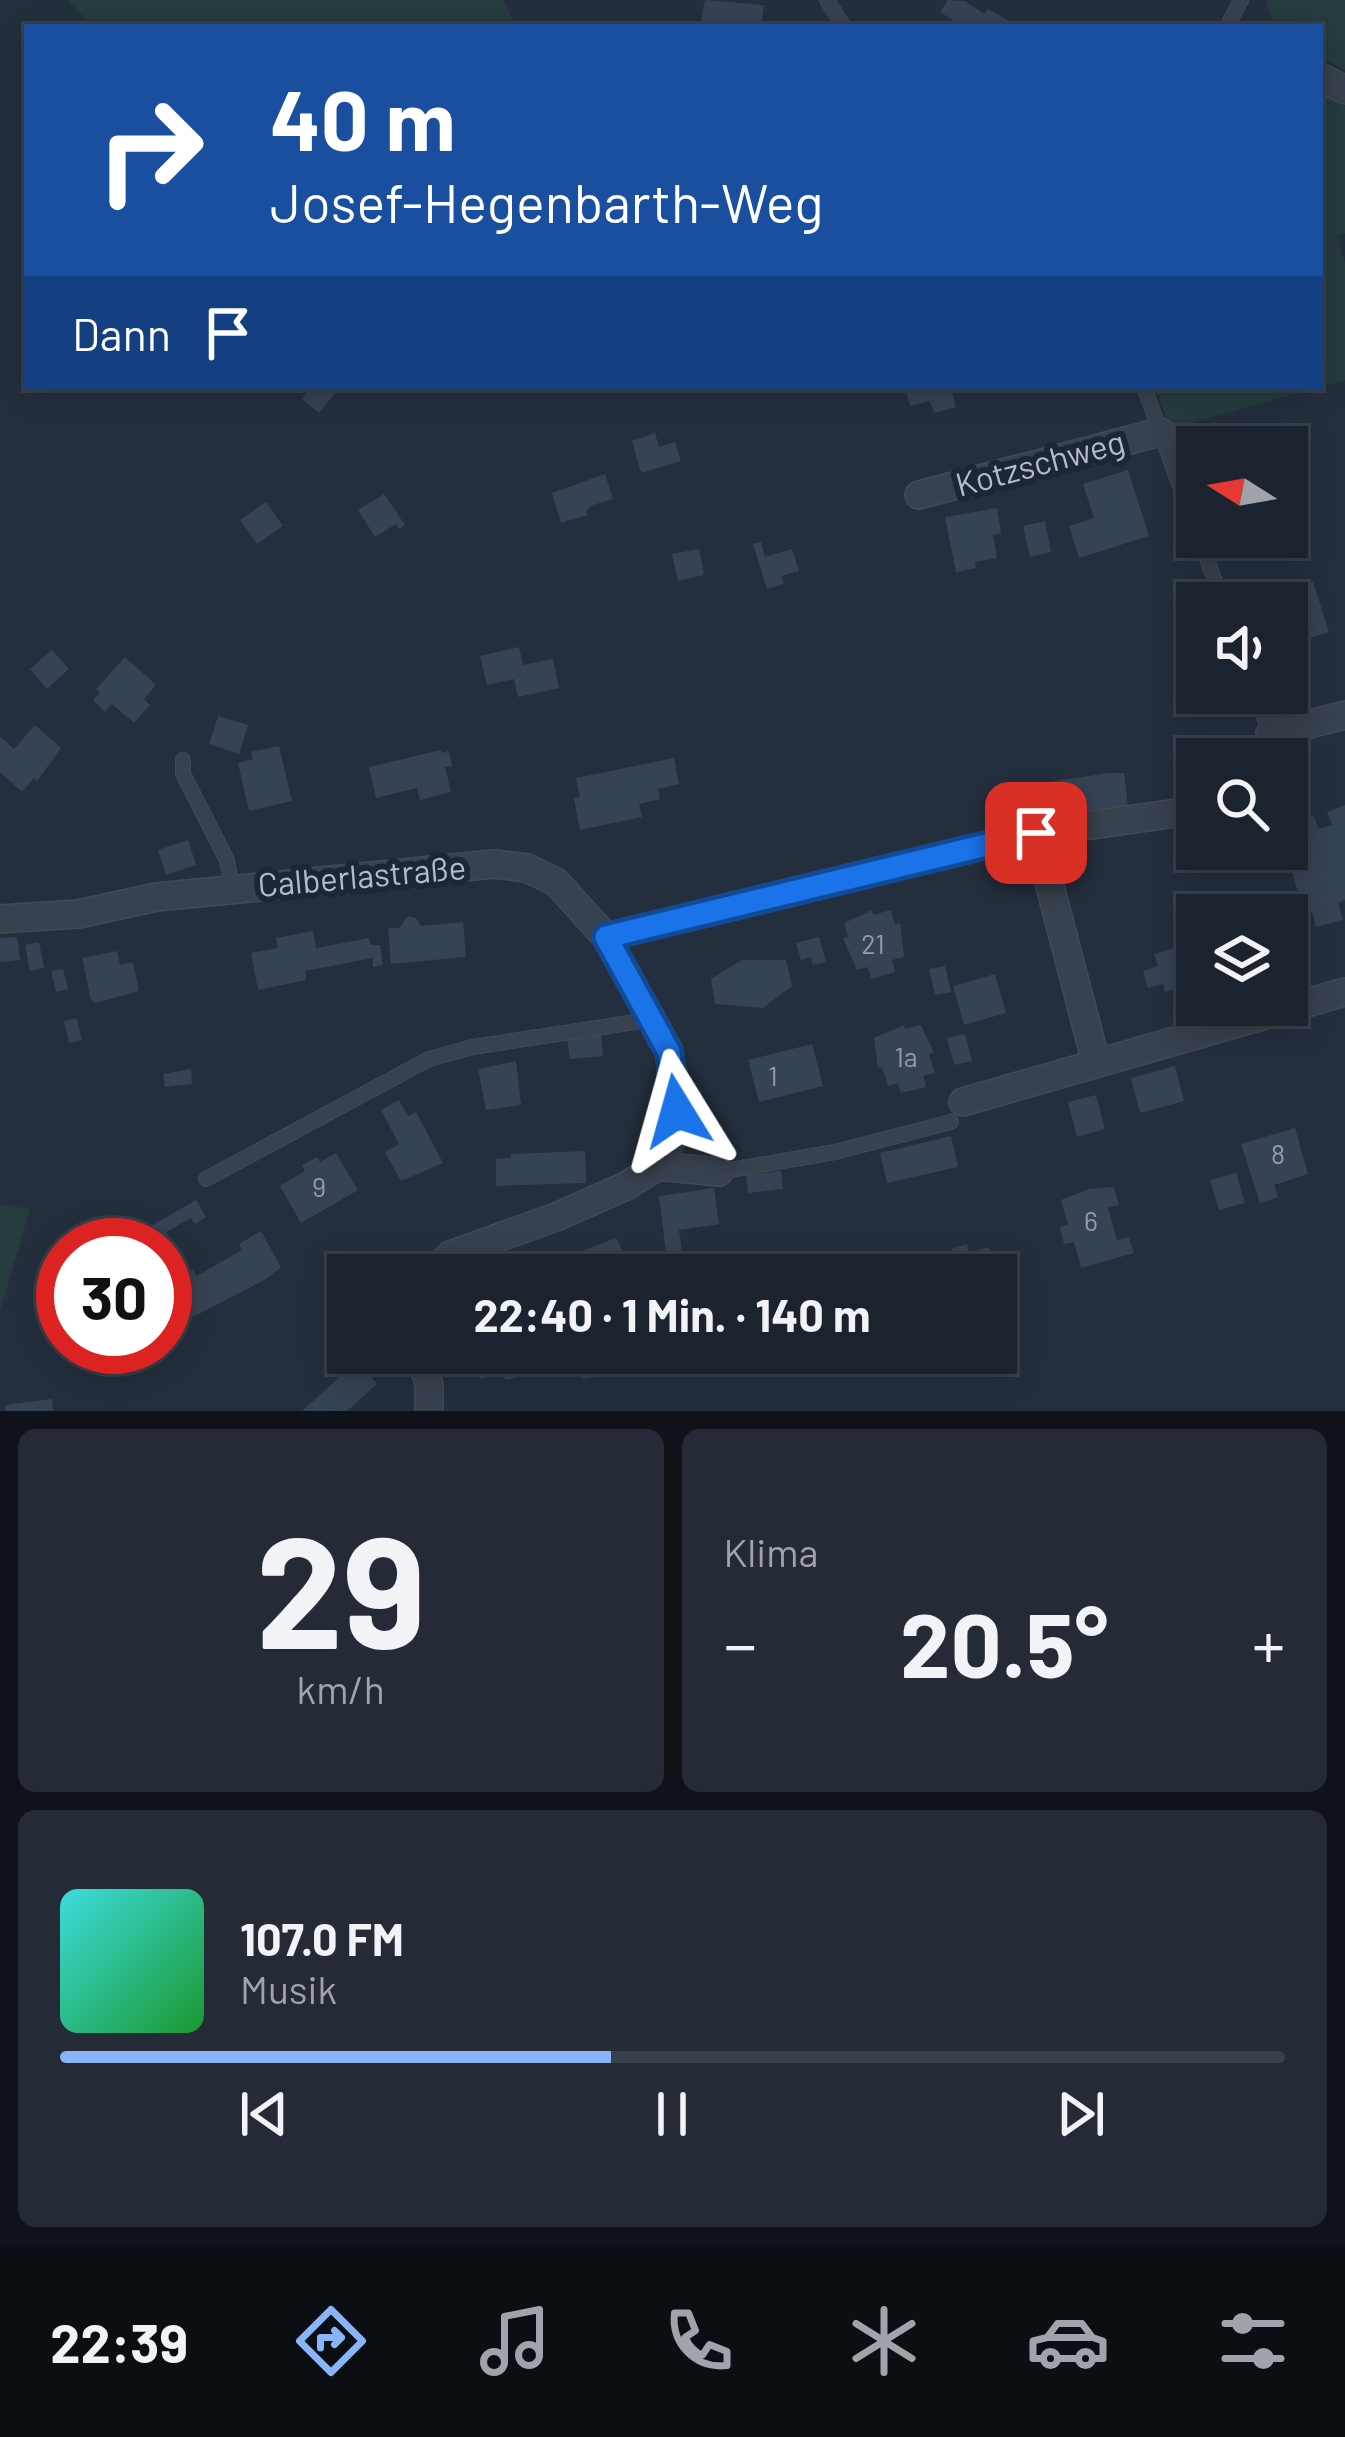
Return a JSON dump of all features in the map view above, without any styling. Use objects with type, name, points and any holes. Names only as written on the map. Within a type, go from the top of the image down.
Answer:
[{"type":"street","name":"Kotzschweg","points":[[920,495],[1160,432]]},
{"type":"street","points":[[1293,738],[1345,715]]},
{"type":"street","points":[[606,937],[1036,833],[1176,813]]},
{"type":"street","points":[[1036,833],[1096,1062]]},
{"type":"street","name":"Calberlastraße","points":[[0,919],[78,914],[157,897],[232,889],[494,864],[527,868],[556,882],[606,937],[669,1052],[677,1111],[658,1166]]},
{"type":"street","points":[[957,1112],[1096,1062],[1345,992]]},
{"type":"street","points":[[455,1254],[626,1186],[658,1166],[719,1172]]},
{"type":"street","points":[[426,1374],[429,1411]]},
{"type":"lane","name":"Kotzschweg","points":[[1145,390],[1176,475]]},
{"type":"lane","points":[[183,760],[183,774],[227,860],[232,889]]},
{"type":"lane","points":[[206,1179],[429,1059],[472,1047],[648,1020]]},
{"type":"lane","points":[[719,1172],[836,1152],[957,1112]]},
{"type":"green space","points":[[68,0],[504,0],[514,24],[90,24]]},
{"type":"green space","points":[[1266,0],[1345,0],[1345,70],[1323,58],[1323,24],[1273,24]]},
{"type":"green space","points":[[1323,94],[1345,106],[1345,233],[1337,236],[1345,263],[1345,380],[1323,386]]},
{"type":"green space","points":[[1156,390],[1309,390],[1176,426],[1171,429]]},
{"type":"green space","points":[[0,1204],[30,1209],[0,1311]]},
{"type":"building","points":[[705,0],[764,5],[761,24],[701,24]]},
{"type":"building","points":[[948,0],[965,1],[984,14],[988,9],[1015,24],[958,24],[940,12]]},
{"type":"building","points":[[309,390],[338,390],[319,413],[302,399]]},
{"type":"building","points":[[906,390],[952,390],[956,407],[934,413],[930,401],[910,406]]},
{"type":"building","points":[[655,433],[659,447],[675,442],[681,461],[641,473],[632,441]]},
{"type":"building","points":[[1128,470],[1149,536],[1079,558],[1069,526],[1094,518],[1083,484]]},
{"type":"building","points":[[605,474],[613,499],[593,505],[586,510],[588,515],[561,523],[552,493]]},
{"type":"building","points":[[384,494],[405,525],[399,529],[396,524],[375,537],[358,510]]},
{"type":"building","points":[[266,502],[283,526],[257,544],[240,520]]},
{"type":"building","points":[[997,508],[1001,533],[993,535],[997,558],[956,572],[945,517]]},
{"type":"building","points":[[1045,521],[1051,552],[1030,557],[1023,526]]},
{"type":"building","points":[[761,542],[765,557],[792,549],[799,571],[781,576],[784,584],[767,589],[753,544]]},
{"type":"building","points":[[699,549],[704,575],[678,581],[672,554]]},
{"type":"building","points":[[1313,582],[1329,632],[1308,639],[1308,583]]},
{"type":"building","points":[[519,647],[523,665],[553,659],[559,688],[518,697],[514,679],[487,685],[480,656]]},
{"type":"building","points":[[52,650],[69,669],[47,689],[30,669]]},
{"type":"building","points":[[125,657],[156,685],[144,699],[150,705],[134,723],[112,704],[105,712],[93,700],[100,692],[96,689]]},
{"type":"building","points":[[218,716],[248,725],[239,754],[209,744]]},
{"type":"building","points":[[35,725],[61,748],[37,781],[34,778],[22,792],[0,772],[0,736],[14,749]]},
{"type":"building","points":[[279,746],[292,801],[249,811],[238,763],[253,759],[251,752]]},
{"type":"building","points":[[449,751],[452,766],[445,767],[451,792],[420,800],[417,788],[376,798],[369,767]]},
{"type":"building","points":[[674,758],[679,784],[658,789],[660,799],[639,804],[642,817],[580,830],[576,778]]},
{"type":"building","points":[[1124,773],[1128,807],[999,824],[995,790]]},
{"type":"building","points":[[1345,805],[1345,900],[1338,903],[1343,920],[1316,927],[1312,912],[1308,913],[1308,894],[1298,894],[1292,870],[1308,870],[1308,818],[1314,816],[1318,829],[1332,825],[1327,812]]},
{"type":"building","points":[[188,840],[196,865],[166,875],[158,850]]},
{"type":"building","points":[[872,910],[873,915],[891,910],[895,924],[900,923],[904,957],[892,960],[895,972],[871,979],[868,967],[857,970],[843,938],[848,937],[844,923]]},
{"type":"building","points":[[408,916],[421,926],[463,922],[466,957],[391,964],[388,928],[399,928]]},
{"type":"building","points":[[313,931],[316,948],[369,938],[371,945],[380,945],[383,965],[373,967],[373,958],[305,971],[306,980],[258,990],[251,953],[278,948],[276,938]]},
{"type":"building","points":[[17,937],[20,960],[0,962],[0,938]]},
{"type":"building","points":[[819,937],[826,962],[813,965],[811,957],[801,960],[796,943]]},
{"type":"building","points":[[39,942],[44,968],[30,971],[25,945]]},
{"type":"building","points":[[1176,948],[1176,989],[1165,992],[1163,984],[1148,988],[1143,971],[1158,966],[1154,954]]},
{"type":"building","points":[[117,951],[120,965],[133,962],[139,991],[95,1003],[82,958]]},
{"type":"building","points":[[742,960],[786,960],[792,986],[763,1008],[715,1004],[711,979]]},
{"type":"building","points":[[945,966],[951,992],[935,995],[929,969]]},
{"type":"building","points":[[63,969],[68,989],[56,992],[51,971]]},
{"type":"building","points":[[995,974],[1006,1013],[964,1025],[953,986]]},
{"type":"building","points":[[77,1018],[82,1040],[69,1043],[64,1021]]},
{"type":"building","points":[[904,1025],[905,1029],[921,1025],[934,1053],[929,1054],[935,1073],[923,1076],[926,1087],[901,1093],[898,1083],[888,1086],[882,1067],[878,1068],[874,1038]]},
{"type":"building","points":[[601,1034],[603,1056],[570,1059],[567,1037]]},
{"type":"building","points":[[965,1034],[972,1061],[954,1065],[947,1038]]},
{"type":"building","points":[[812,1044],[823,1086],[759,1102],[748,1060]]},
{"type":"building","points":[[516,1061],[521,1105],[486,1110],[478,1069]]},
{"type":"building","points":[[1175,1066],[1184,1101],[1140,1113],[1131,1078]]},
{"type":"building","points":[[191,1069],[192,1084],[165,1087],[163,1074]]},
{"type":"building","points":[[1096,1095],[1105,1129],[1077,1137],[1068,1102]]},
{"type":"building","points":[[399,1100],[408,1116],[416,1112],[443,1163],[401,1181],[385,1152],[399,1144],[381,1110]]},
{"type":"building","points":[[1295,1128],[1308,1174],[1274,1185],[1278,1197],[1260,1203],[1241,1144]]},
{"type":"building","points":[[951,1136],[958,1167],[887,1183],[880,1153]]},
{"type":"building","points":[[585,1151],[586,1183],[496,1186],[496,1159],[511,1158],[511,1154]]},
{"type":"building","points":[[336,1153],[358,1190],[301,1223],[280,1186],[305,1171],[302,1165]]},
{"type":"building","points":[[781,1171],[783,1189],[748,1193],[746,1175]]},
{"type":"building","points":[[1236,1173],[1245,1203],[1219,1210],[1210,1180]]},
{"type":"building","points":[[1114,1187],[1119,1205],[1108,1208],[1117,1240],[1129,1237],[1134,1253],[1081,1268],[1074,1242],[1064,1244],[1060,1227],[1068,1224],[1061,1200],[1089,1189]]},
{"type":"building","points":[[714,1188],[719,1224],[679,1230],[682,1254],[666,1254],[659,1196]]},
{"type":"building","points":[[196,1200],[206,1217],[195,1224],[192,1218],[165,1218]]},
{"type":"building","points":[[261,1231],[281,1267],[192,1317],[192,1271],[197,1276],[242,1250],[239,1244]]},
{"type":"building","points":[[616,1238],[624,1254],[574,1254]]},
{"type":"building","points":[[967,1244],[969,1253],[988,1247],[990,1254],[952,1254],[951,1249]]},
{"type":"building","points":[[343,1374],[368,1374],[377,1384],[347,1411],[302,1411]]},
{"type":"building","points":[[52,1399],[53,1411],[5,1411],[5,1405]]},
{"type":"route","points":[[677,1111],[669,1052],[606,937],[1036,833]]}]
